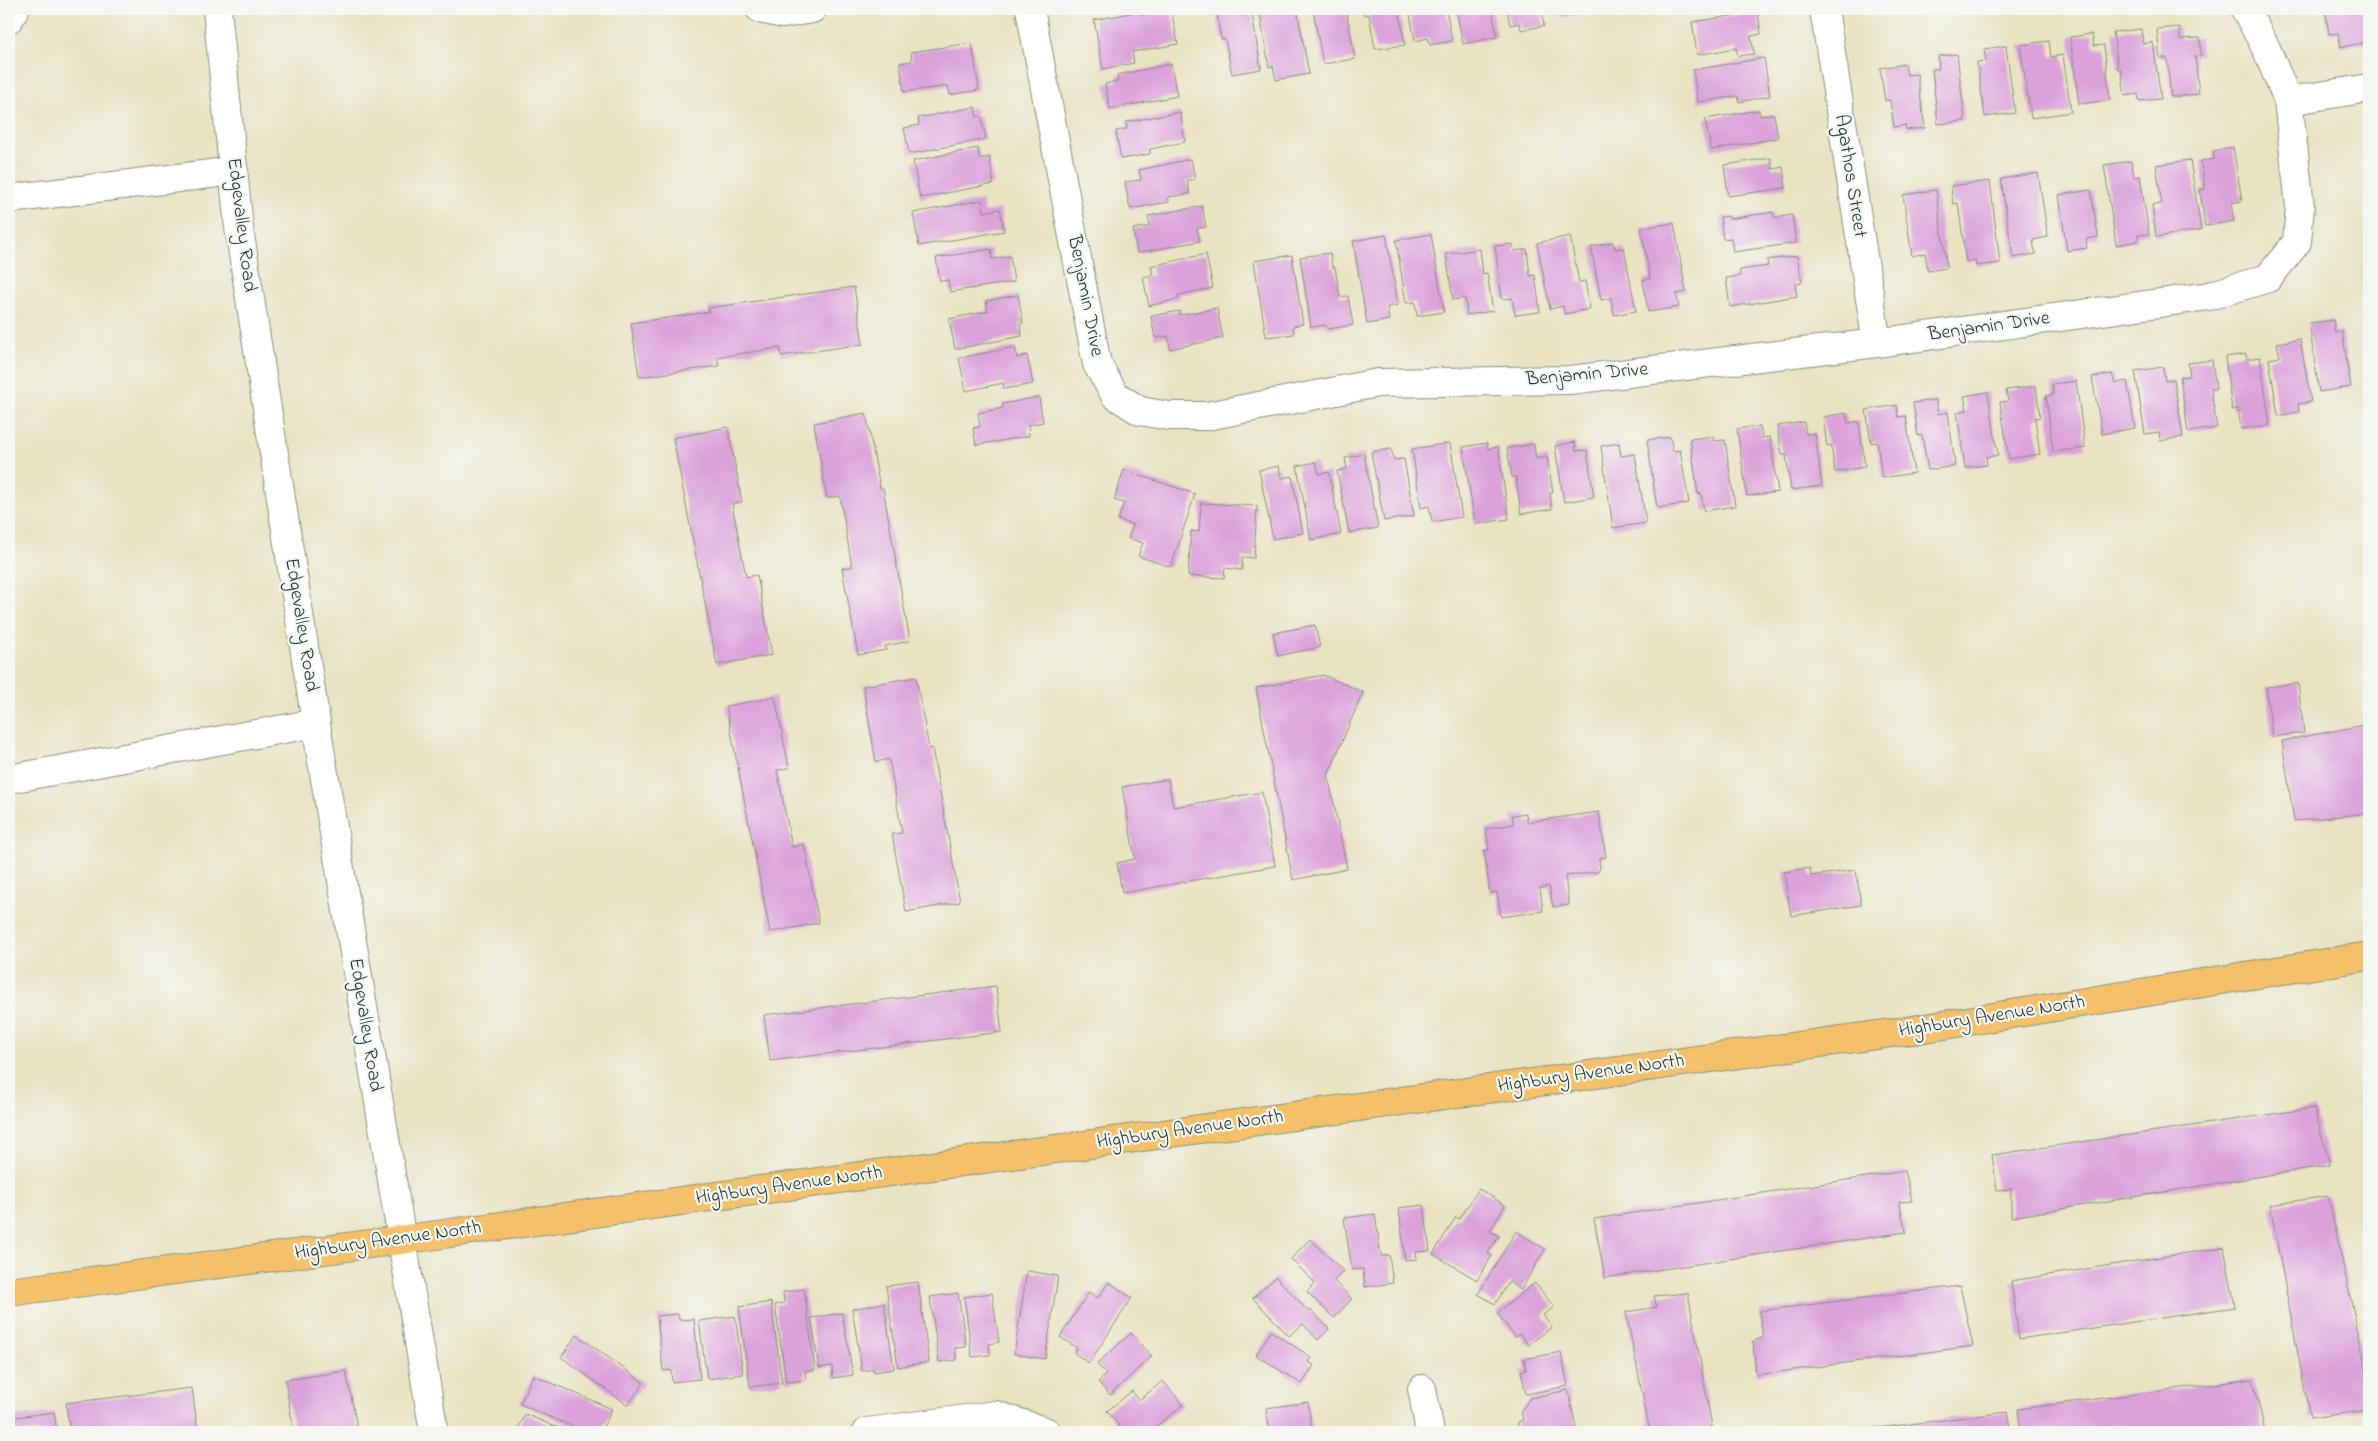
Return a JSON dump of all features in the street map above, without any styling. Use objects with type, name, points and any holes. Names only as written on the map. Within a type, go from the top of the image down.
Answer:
[{"type":"main road","name":"Highbury Avenue North","points":[[9,1292],[400,1240],[1913,1030],[2369,956]]},
{"type":"street","points":[[9,20],[15,9]]},
{"type":"street","name":"Edgevalley Road","points":[[217,9],[239,228],[316,722],[400,1240],[434,1432]]},
{"type":"street","points":[[760,9],[783,14],[812,9]]},
{"type":"street","name":"Benjamin Drive","points":[[1030,9],[1097,364],[1115,395],[1140,411],[1169,416],[1207,416],[1378,383],[1570,380],[1877,343],[2209,296],[2268,278],[2297,242],[2300,206],[2288,100],[2266,48],[2245,9]]},
{"type":"street","name":"Agathos Street","points":[[1824,9],[1877,343]]},
{"type":"street","points":[[2288,100],[2369,88]]},
{"type":"street","points":[[9,199],[234,172]]},
{"type":"street","points":[[9,779],[316,722]]},
{"type":"street","points":[[1422,1389],[1430,1432]]},
{"type":"street","points":[[867,1432],[996,1415],[1047,1432]]},
{"type":"building","points":[[1149,9],[1171,9],[1178,44],[1132,52],[1134,63],[1103,69],[1094,20],[1141,11],[1141,15],[1150,13]]},
{"type":"building","points":[[1216,9],[1241,9],[1242,16],[1252,14],[1261,69],[1232,74],[1225,39],[1221,39]]},
{"type":"building","points":[[1259,9],[1297,9],[1309,74],[1276,80],[1273,66],[1269,67]]},
{"type":"building","points":[[1313,9],[1346,9],[1355,59],[1323,64]]},
{"type":"building","points":[[1363,9],[1399,9],[1405,45],[1375,49],[1369,14],[1364,15]]},
{"type":"building","points":[[1409,9],[1446,9],[1452,41],[1430,45],[1428,38],[1415,41]]},
{"type":"building","points":[[1456,9],[1492,9],[1497,37],[1463,44]]},
{"type":"building","points":[[1507,9],[1541,9],[1544,26],[1521,30],[1520,23],[1510,25]]},
{"type":"building","points":[[1559,9],[1586,9],[1586,13],[1561,17]]},
{"type":"building","points":[[1681,9],[1709,9],[1709,10],[1682,14]]},
{"type":"building","points":[[2325,9],[2369,9],[2369,42],[2341,47],[2338,33],[2329,34]]},
{"type":"building","points":[[1758,12],[1761,34],[1751,36],[1754,54],[1738,56],[1736,48],[1697,55],[1692,22]]},
{"type":"building","points":[[2180,27],[2180,39],[2200,38],[2201,55],[2195,56],[2199,94],[2171,97],[2167,58],[2160,58],[2157,29]]},
{"type":"building","points":[[2141,29],[2143,44],[2153,42],[2161,99],[2139,101],[2138,94],[2125,96],[2121,69],[2118,69],[2113,32]]},
{"type":"building","points":[[2092,34],[2094,46],[2104,45],[2110,100],[2079,104],[2070,37]]},
{"type":"building","points":[[2049,41],[2051,57],[2063,55],[2071,112],[2031,118],[2020,45]]},
{"type":"building","points":[[972,43],[979,90],[950,95],[948,86],[904,92],[900,63],[912,61],[911,52]]},
{"type":"building","points":[[2006,46],[2015,113],[1985,117],[1977,62],[1986,61],[1984,49]]},
{"type":"building","points":[[1957,54],[1965,121],[1938,124],[1932,69],[1939,69],[1938,56]]},
{"type":"building","points":[[1764,58],[1770,96],[1739,102],[1738,96],[1698,102],[1693,70]]},
{"type":"building","points":[[1171,64],[1177,96],[1110,109],[1105,84],[1118,81],[1117,75]]},
{"type":"building","points":[[1905,64],[1907,75],[1917,74],[1925,128],[1906,130],[1905,125],[1894,127],[1890,100],[1885,101],[1880,68]]},
{"type":"building","points":[[975,107],[977,117],[981,116],[986,139],[909,154],[904,128],[919,125],[918,118]]},
{"type":"building","points":[[1759,110],[1760,116],[1774,114],[1778,138],[1711,150],[1705,119]]},
{"type":"building","points":[[1180,112],[1185,142],[1150,149],[1150,154],[1121,159],[1116,131],[1127,129],[1126,122]]},
{"type":"building","points":[[2233,147],[2242,201],[2231,203],[2234,221],[2205,226],[2200,190],[2205,189],[2201,161],[2214,159],[2213,151]]},
{"type":"building","points":[[978,148],[980,159],[989,157],[994,184],[920,198],[913,161]]},
{"type":"building","points":[[1771,158],[1772,169],[1783,167],[1786,188],[1728,196],[1724,165]]},
{"type":"building","points":[[1191,159],[1195,179],[1187,181],[1190,194],[1168,197],[1169,202],[1130,209],[1125,182],[1141,180],[1139,170]]},
{"type":"building","points":[[2190,160],[2201,230],[2156,237],[2152,205],[2162,204],[2156,165]]},
{"type":"building","points":[[2131,161],[2134,177],[2140,176],[2149,234],[2138,235],[2138,241],[2116,245],[2104,165]]},
{"type":"building","points":[[2038,173],[2048,237],[2033,240],[2035,254],[2013,258],[2001,179]]},
{"type":"building","points":[[1990,181],[2000,263],[1976,266],[1975,260],[1966,262],[1958,203],[1953,204],[1951,186]]},
{"type":"building","points":[[1936,190],[1947,268],[1928,271],[1925,253],[1912,256],[1903,195]]},
{"type":"building","points":[[2091,190],[2098,237],[2086,239],[2087,248],[2067,251],[2059,195]]},
{"type":"building","points":[[982,200],[984,212],[1000,209],[1004,231],[919,246],[913,213]]},
{"type":"building","points":[[1202,206],[1206,227],[1197,228],[1200,241],[1137,253],[1133,229],[1150,226],[1148,216]]},
{"type":"building","points":[[1773,212],[1774,218],[1792,215],[1796,243],[1733,252],[1731,238],[1723,239],[1720,217],[1728,216],[1729,219]]},
{"type":"building","points":[[1674,223],[1686,292],[1676,294],[1679,307],[1648,312],[1643,280],[1650,278],[1641,228]]},
{"type":"building","points":[[1431,234],[1444,312],[1417,316],[1415,302],[1406,303],[1396,240]]},
{"type":"building","points":[[1386,235],[1398,305],[1387,307],[1389,320],[1367,324],[1353,241]]},
{"type":"building","points":[[1570,236],[1579,282],[1585,281],[1590,309],[1564,314],[1563,306],[1550,309],[1537,243]]},
{"type":"building","points":[[1613,242],[1615,249],[1624,248],[1636,311],[1614,315],[1611,298],[1601,300],[1591,247]]},
{"type":"building","points":[[1513,244],[1514,251],[1527,249],[1530,276],[1535,275],[1540,312],[1515,315],[1512,298],[1502,299],[1495,246]]},
{"type":"building","points":[[991,249],[992,259],[1010,256],[1014,282],[950,292],[948,280],[940,281],[936,258]]},
{"type":"building","points":[[1480,249],[1483,274],[1487,273],[1493,311],[1467,315],[1465,298],[1453,300],[1446,254]]},
{"type":"building","points":[[1330,253],[1332,267],[1335,267],[1340,297],[1348,296],[1353,325],[1328,329],[1325,325],[1311,327],[1300,257]]},
{"type":"building","points":[[1206,254],[1213,288],[1178,295],[1179,299],[1149,306],[1143,277],[1153,275],[1151,266]]},
{"type":"building","points":[[1292,255],[1303,324],[1293,326],[1294,334],[1266,337],[1254,261]]},
{"type":"building","points":[[1797,256],[1802,283],[1795,284],[1797,296],[1730,307],[1726,278],[1740,276],[1740,270],[1768,266],[1767,260]]},
{"type":"building","points":[[854,287],[863,344],[781,356],[780,348],[717,357],[719,366],[639,377],[631,323],[709,312],[708,308]]},
{"type":"building","points":[[1018,295],[1023,323],[1020,324],[1022,336],[955,349],[949,319],[988,311],[986,301]]},
{"type":"building","points":[[1217,308],[1223,338],[1170,349],[1168,336],[1155,338],[1151,316],[1180,311],[1180,315]]},
{"type":"building","points":[[2333,320],[2335,332],[2342,331],[2351,387],[2319,392],[2309,323]]},
{"type":"building","points":[[2300,339],[2311,402],[2298,404],[2299,412],[2278,416],[2269,359],[2280,357],[2277,343]]},
{"type":"building","points":[[1015,347],[1017,358],[1027,355],[1033,384],[1004,389],[1003,383],[966,391],[959,358]]},
{"type":"building","points":[[2246,354],[2247,359],[2260,357],[2270,425],[2241,429],[2238,409],[2232,410],[2225,357]]},
{"type":"building","points":[[2212,360],[2216,389],[2211,389],[2217,428],[2188,432],[2180,377],[2190,376],[2188,363]]},
{"type":"building","points":[[2163,367],[2165,381],[2174,379],[2183,437],[2160,441],[2159,432],[2145,434],[2135,371]]},
{"type":"building","points":[[2112,374],[2115,383],[2127,381],[2135,428],[2102,434],[2092,377]]},
{"type":"building","points":[[2076,381],[2085,448],[2053,452],[2046,396],[2053,395],[2052,384]]},
{"type":"building","points":[[2036,386],[2040,417],[2035,418],[2040,454],[2009,459],[2000,402],[2008,401],[2006,390]]},
{"type":"building","points":[[1988,392],[1998,455],[1986,457],[1987,465],[1965,468],[1957,412],[1967,410],[1964,396]]},
{"type":"building","points":[[1039,397],[1043,422],[1028,425],[1029,436],[976,445],[973,428],[980,427],[978,413],[1003,408],[1002,404]]},
{"type":"building","points":[[1936,400],[1938,414],[1948,412],[1955,466],[1928,470],[1922,435],[1918,436],[1913,403]]},
{"type":"building","points":[[1897,405],[1898,417],[1906,416],[1914,473],[1882,478],[1877,442],[1871,443],[1866,410]]},
{"type":"building","points":[[866,413],[880,488],[883,488],[910,641],[885,646],[886,650],[858,655],[842,568],[852,567],[840,496],[827,498],[814,423]]},
{"type":"building","points":[[1846,413],[1848,423],[1859,421],[1865,467],[1835,472],[1831,445],[1827,446],[1823,417]]},
{"type":"building","points":[[1804,422],[1806,434],[1815,433],[1822,486],[1791,490],[1786,455],[1782,455],[1777,426]]},
{"type":"building","points":[[1760,426],[1762,438],[1770,437],[1778,492],[1747,496],[1737,429]]},
{"type":"building","points":[[728,427],[742,502],[732,504],[746,577],[757,575],[772,655],[717,665],[673,438]]},
{"type":"building","points":[[1713,436],[1714,441],[1725,440],[1735,506],[1704,511],[1701,493],[1698,494],[1690,439]]},
{"type":"building","points":[[1670,437],[1673,451],[1680,450],[1689,503],[1657,508],[1647,440]]},
{"type":"building","points":[[1575,442],[1576,451],[1587,450],[1594,497],[1564,502],[1555,446]]},
{"type":"building","points":[[1450,443],[1462,517],[1432,522],[1429,506],[1421,508],[1412,449]]},
{"type":"building","points":[[1487,443],[1488,449],[1498,447],[1509,519],[1475,524],[1463,447]]},
{"type":"building","points":[[1619,443],[1621,456],[1635,454],[1646,523],[1613,528],[1601,446]]},
{"type":"building","points":[[1534,444],[1536,459],[1547,457],[1553,493],[1550,493],[1552,509],[1521,514],[1516,477],[1512,477],[1507,448]]},
{"type":"building","points":[[1391,449],[1394,460],[1404,459],[1414,516],[1384,521],[1371,452]]},
{"type":"building","points":[[1364,454],[1378,528],[1349,533],[1337,471],[1347,469],[1345,458]]},
{"type":"building","points":[[1316,462],[1319,474],[1329,472],[1341,534],[1311,540],[1297,466]]},
{"type":"building","points":[[1279,466],[1281,478],[1292,476],[1303,533],[1273,539],[1259,470]]},
{"type":"building","points":[[1124,470],[1195,494],[1171,567],[1138,556],[1143,543],[1128,538],[1133,525],[1118,520],[1124,503],[1114,500]]},
{"type":"building","points":[[1201,503],[1257,506],[1254,558],[1242,557],[1242,570],[1225,568],[1224,578],[1188,576],[1191,531],[1199,532]]},
{"type":"building","points":[[1315,625],[1320,647],[1278,656],[1273,633]]},
{"type":"building","points":[[1323,675],[1363,692],[1328,775],[1347,869],[1293,880],[1256,688]]},
{"type":"building","points":[[916,677],[929,749],[932,748],[960,902],[906,912],[892,834],[902,833],[889,759],[876,762],[863,686]]},
{"type":"building","points":[[2298,683],[2304,733],[2272,737],[2266,687]]},
{"type":"building","points":[[775,697],[789,768],[777,770],[792,847],[804,844],[819,923],[770,932],[726,706]]},
{"type":"building","points":[[2369,724],[2369,813],[2294,821],[2282,741]]},
{"type":"building","points":[[1168,779],[1173,807],[1262,792],[1275,866],[1122,893],[1117,863],[1135,859],[1122,787]]},
{"type":"building","points":[[1599,812],[1606,857],[1599,858],[1600,868],[1598,872],[1565,876],[1569,905],[1553,907],[1549,886],[1540,888],[1543,911],[1501,917],[1497,892],[1490,893],[1484,850],[1489,850],[1486,829],[1513,824],[1512,815],[1526,813],[1527,822]]},
{"type":"building","points":[[1810,868],[1811,876],[1856,870],[1861,905],[1791,916],[1784,872]]},
{"type":"building","points":[[996,986],[1002,1032],[770,1061],[764,1015]]},
{"type":"building","points":[[2314,1108],[2330,1165],[2011,1217],[2011,1189],[1997,1190],[1992,1155]]},
{"type":"building","points":[[1905,1171],[1912,1201],[1899,1202],[1906,1232],[1605,1278],[1594,1219]]},
{"type":"building","points":[[1479,1189],[1505,1205],[1490,1231],[1499,1236],[1488,1253],[1492,1256],[1477,1280],[1433,1254],[1456,1217],[1459,1219]]},
{"type":"building","points":[[2328,1196],[2369,1382],[2369,1410],[2310,1418],[2270,1205]]},
{"type":"building","points":[[1424,1205],[1430,1251],[1416,1252],[1417,1259],[1405,1260],[1399,1208]]},
{"type":"building","points":[[1375,1214],[1381,1256],[1389,1255],[1393,1283],[1365,1287],[1363,1269],[1352,1270],[1344,1218]]},
{"type":"building","points":[[1516,1231],[1545,1249],[1521,1290],[1509,1282],[1495,1304],[1478,1294]]},
{"type":"building","points":[[1310,1239],[1343,1271],[1334,1281],[1352,1299],[1334,1318],[1307,1292],[1315,1283],[1291,1259]]},
{"type":"building","points":[[2224,1247],[2235,1307],[2019,1339],[2011,1281]]},
{"type":"building","points":[[1027,1271],[1058,1276],[1045,1359],[1014,1354]]},
{"type":"building","points":[[1276,1277],[1309,1312],[1311,1310],[1329,1329],[1318,1340],[1303,1324],[1289,1336],[1253,1298]]},
{"type":"building","points":[[918,1282],[929,1362],[898,1367],[886,1286]]},
{"type":"building","points":[[1109,1282],[1132,1298],[1089,1363],[1074,1353],[1077,1348],[1060,1337],[1089,1292],[1098,1298]]},
{"type":"building","points":[[1535,1283],[1554,1307],[1543,1315],[1552,1327],[1528,1345],[1520,1334],[1515,1337],[1497,1313]]},
{"type":"building","points":[[1960,1286],[1973,1346],[1756,1375],[1753,1341],[1763,1338],[1759,1311]]},
{"type":"building","points":[[804,1289],[815,1370],[805,1371],[806,1380],[786,1382],[775,1305],[784,1303],[783,1292]]},
{"type":"building","points":[[958,1293],[966,1347],[955,1348],[957,1360],[939,1362],[930,1297]]},
{"type":"building","points":[[992,1293],[999,1342],[989,1344],[990,1355],[972,1357],[964,1297]]},
{"type":"building","points":[[1688,1293],[1713,1432],[1650,1432],[1626,1312],[1657,1307],[1654,1296]]},
{"type":"building","points":[[771,1302],[782,1383],[750,1387],[739,1307]]},
{"type":"building","points":[[884,1303],[894,1369],[874,1372],[873,1369],[862,1371],[852,1309]]},
{"type":"building","points":[[842,1313],[853,1375],[833,1378],[832,1366],[819,1368],[811,1318]]},
{"type":"building","points":[[678,1314],[679,1320],[694,1319],[700,1379],[672,1382],[671,1370],[663,1371],[657,1316]]},
{"type":"building","points":[[735,1316],[743,1374],[707,1379],[699,1321]]},
{"type":"building","points":[[1271,1331],[1311,1357],[1308,1362],[1314,1365],[1302,1384],[1256,1355]]},
{"type":"building","points":[[1131,1333],[1152,1356],[1110,1395],[1098,1382],[1106,1374],[1097,1364]]},
{"type":"building","points":[[577,1335],[644,1383],[628,1405],[561,1357]]},
{"type":"building","points":[[1561,1352],[1568,1386],[1526,1394],[1521,1371],[1526,1370],[1524,1359]]},
{"type":"building","points":[[346,1371],[358,1432],[294,1432],[285,1380]]},
{"type":"building","points":[[533,1375],[612,1409],[601,1432],[585,1432],[520,1404]]},
{"type":"building","points":[[2253,1379],[2265,1432],[2021,1432],[2018,1409]]},
{"type":"building","points":[[1163,1381],[1183,1405],[1149,1432],[1140,1432],[1136,1428],[1131,1432],[1124,1432],[1107,1411],[1132,1391],[1139,1400]]},
{"type":"building","points":[[192,1388],[198,1432],[70,1432],[66,1403]]},
{"type":"building","points":[[1568,1390],[1577,1432],[1517,1432],[1518,1422],[1523,1420],[1521,1411],[1530,1398]]},
{"type":"building","points":[[1308,1402],[1312,1432],[1270,1432],[1266,1408]]},
{"type":"building","points":[[54,1412],[57,1432],[9,1432],[9,1418]]},
{"type":"building","points":[[2008,1412],[2012,1432],[1852,1432],[1852,1431]]},
{"type":"building","points":[[525,1414],[568,1432],[517,1432]]}]
